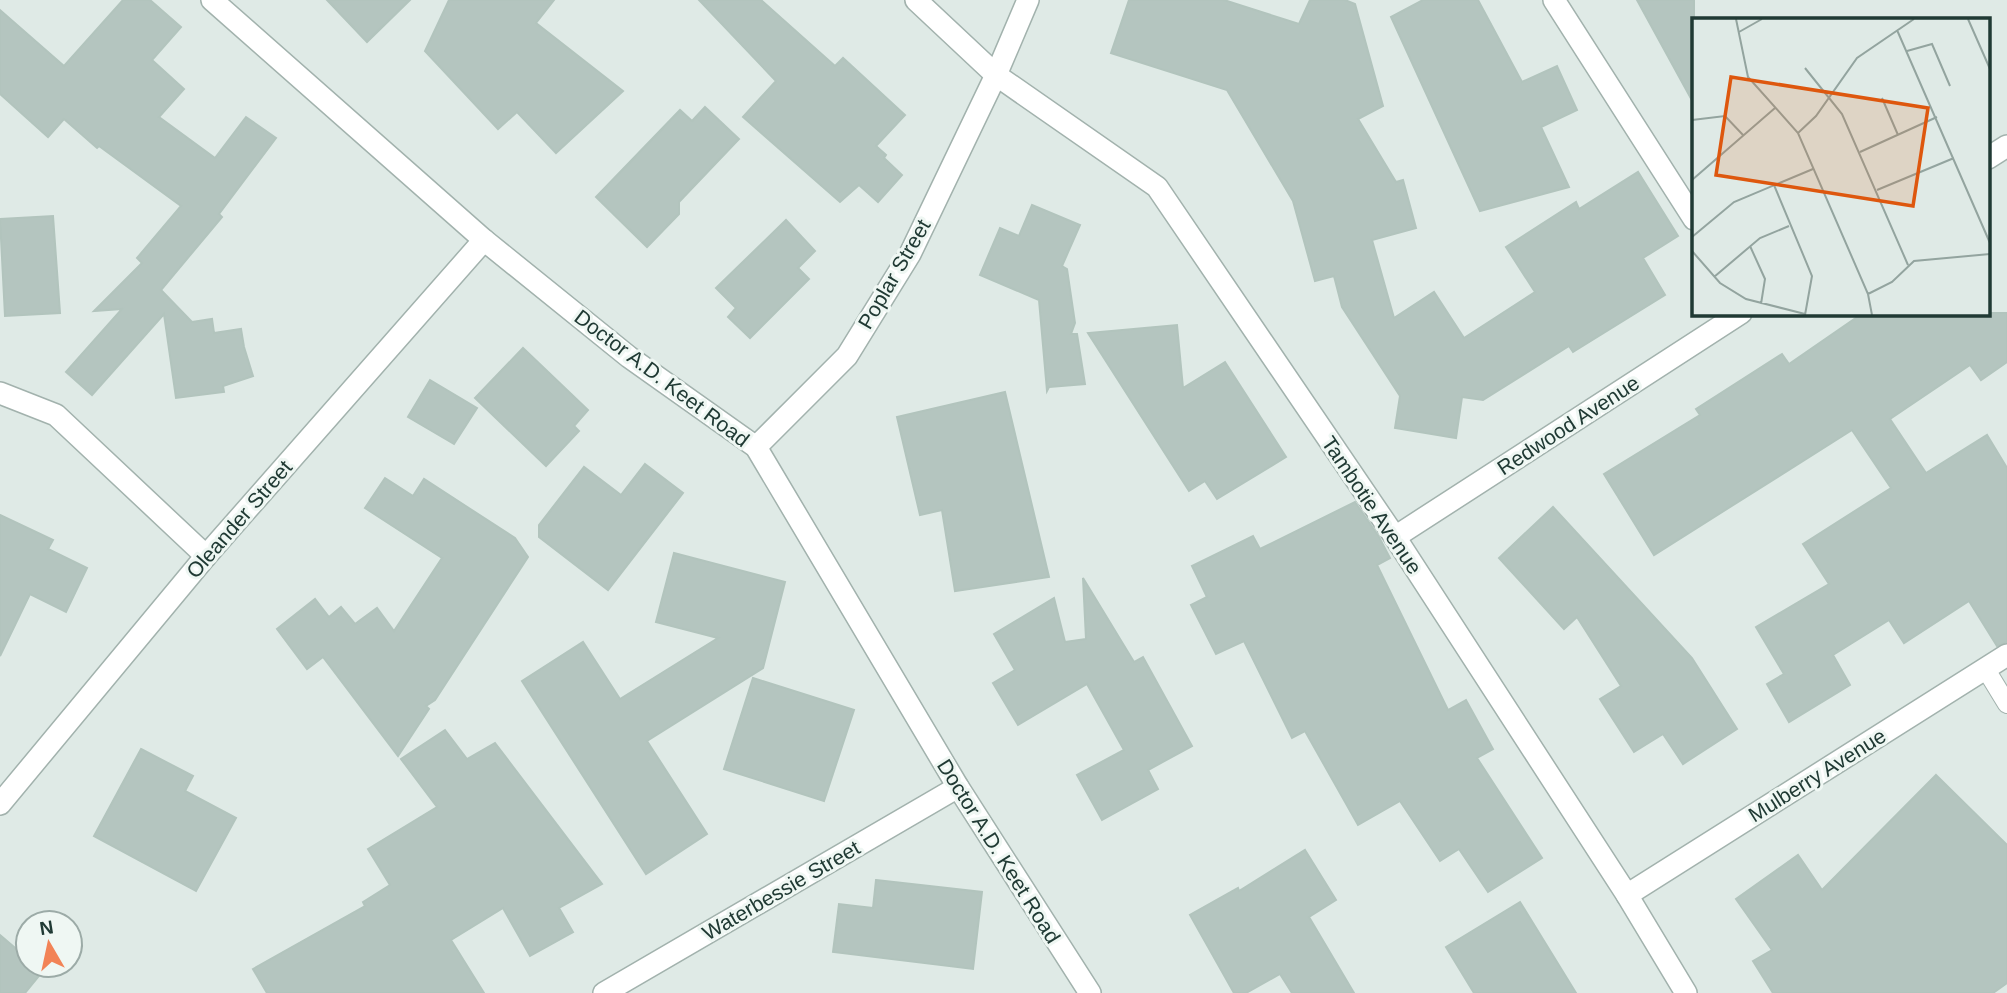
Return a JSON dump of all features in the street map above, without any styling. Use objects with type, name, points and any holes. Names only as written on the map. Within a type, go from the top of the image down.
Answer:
[{"type":"street","name":"Doctor A.D. Keet Road","points":[[212,0],[484,240],[629,357],[756,447],[958,787],[1090,993]]},
{"type":"street","points":[[916,0],[996,75]]},
{"type":"street","name":"Poplar Street","points":[[756,447],[847,356],[910,254],[996,75],[1028,0]]},
{"type":"street","points":[[1554,0],[1692,216]]},
{"type":"street","name":"Tambotie Avenue","points":[[996,75],[1157,187],[1395,537],[1627,895],[1686,993]]},
{"type":"street","points":[[1990,157],[2007,146]]},
{"type":"street","name":"Oleander Street","points":[[0,804],[206,556],[484,240]]},
{"type":"street","name":"Redwood Avenue","points":[[1395,537],[1738,315]]},
{"type":"street","points":[[0,393],[56,415],[206,556]]},
{"type":"street","name":"Mulberry Avenue","points":[[1627,895],[2007,655]]},
{"type":"street","name":"Waterbessie Street","points":[[604,993],[958,787]]},
{"type":"lane","points":[[1985,668],[2007,704]]},
{"type":"building","points":[[123,0],[150,0],[181,27],[152,60],[184,89],[159,117],[215,158],[246,117],[276,138],[219,214],[222,217],[161,290],[192,322],[212,319],[214,333],[241,329],[253,376],[223,386],[224,392],[176,398],[164,314],[92,395],[66,372],[122,309],[94,311],[142,263],[137,258],[181,206],[99,146],[97,148],[64,119],[48,137],[0,94],[0,10],[64,66]]},
{"type":"building","points":[[327,0],[410,0],[367,42]]},
{"type":"building","points":[[449,0],[554,0],[536,23],[623,91],[556,153],[517,112],[498,129],[425,51]]},
{"type":"building","points":[[699,0],[761,0],[835,66],[843,58],[905,115],[876,146],[902,175],[878,202],[859,185],[840,202],[743,117],[776,81]]},
{"type":"building","points":[[1129,0],[1224,0],[1299,24],[1310,0],[1345,0],[1355,4],[1383,106],[1358,119],[1396,182],[1403,180],[1416,228],[1372,240],[1394,318],[1434,292],[1464,338],[1535,292],[1506,247],[1576,202],[1579,209],[1638,172],[1678,236],[1643,258],[1665,295],[1573,352],[1569,346],[1483,400],[1462,397],[1456,438],[1395,428],[1400,396],[1342,307],[1334,276],[1315,281],[1293,201],[1227,90],[1111,53]]},
{"type":"building","points":[[1423,0],[1478,0],[1522,82],[1557,66],[1577,110],[1541,127],[1569,187],[1480,211],[1391,17]]},
{"type":"building","points":[[1637,0],[1694,0],[1692,100]]},
{"type":"building","points":[[705,107],[739,139],[679,202],[679,214],[647,247],[596,197],[680,110],[692,121]]},
{"type":"building","points":[[1032,205],[1080,225],[1062,266],[1067,269],[1075,323],[1071,334],[1077,334],[1085,384],[1049,387],[1047,391],[1039,300],[980,275],[1000,228],[1019,236]]},
{"type":"building","points":[[53,216],[60,313],[5,316],[0,219]]},
{"type":"building","points":[[786,220],[815,251],[798,268],[809,279],[750,338],[728,317],[736,308],[716,288]]},
{"type":"building","points":[[2007,313],[2007,362],[1981,380],[1970,365],[1890,419],[1926,473],[1987,435],[2007,468],[2007,642],[1997,646],[1969,601],[1904,643],[1889,620],[1833,655],[1850,685],[1789,722],[1767,684],[1784,674],[1756,627],[1829,584],[1803,544],[1891,488],[1852,430],[1654,555],[1604,474],[1700,415],[1696,409],[1782,354],[1789,364],[1860,315]]},
{"type":"building","points":[[1177,325],[1183,388],[1225,362],[1286,457],[1217,499],[1205,481],[1189,491],[1088,333]]},
{"type":"building","points":[[523,348],[588,410],[574,426],[579,431],[546,466],[475,398]]},
{"type":"building","points":[[430,380],[477,408],[454,444],[408,417]]},
{"type":"building","points":[[1005,392],[1049,577],[955,591],[942,510],[920,515],[897,417]]},
{"type":"building","points":[[645,464],[683,493],[608,590],[539,537],[539,525],[584,467],[621,495]]},
{"type":"building","points":[[385,478],[413,496],[424,479],[515,538],[528,557],[435,700],[426,706],[429,709],[398,756],[323,657],[307,669],[277,629],[315,599],[329,617],[341,607],[355,624],[377,608],[394,631],[442,558],[365,508]]},
{"type":"building","points":[[1355,502],[1390,558],[1377,565],[1448,710],[1466,700],[1493,749],[1477,758],[1542,858],[1488,892],[1459,849],[1440,861],[1400,801],[1358,825],[1305,731],[1292,738],[1244,641],[1216,654],[1191,605],[1207,597],[1192,566],[1253,536],[1260,549]]},
{"type":"building","points":[[1553,507],[1692,658],[1737,729],[1683,764],[1663,734],[1634,752],[1600,699],[1621,686],[1577,617],[1564,629],[1499,558]]},
{"type":"building","points":[[0,515],[53,540],[48,549],[87,568],[66,612],[30,594],[0,656]]},
{"type":"building","points":[[674,553],[785,582],[763,668],[647,741],[707,834],[646,874],[522,681],[583,642],[620,699],[718,638],[656,622]]},
{"type":"building","points":[[1083,578],[1134,662],[1143,657],[1192,746],[1148,770],[1158,789],[1102,820],[1077,775],[1124,750],[1087,684],[1018,725],[993,683],[1015,670],[994,634],[1054,598],[1065,642],[1086,639]]},
{"type":"building","points":[[753,678],[854,710],[824,801],[724,769]]},
{"type":"building","points":[[445,730],[467,759],[495,743],[602,884],[559,908],[573,932],[530,956],[503,908],[451,940],[484,993],[267,993],[253,969],[365,906],[363,902],[390,885],[368,849],[437,807],[401,759]]},
{"type":"building","points":[[141,749],[193,776],[185,791],[236,818],[196,891],[94,836]]},
{"type":"building","points":[[1936,775],[2007,845],[2007,983],[1993,993],[1773,993],[1753,961],[1772,950],[1736,899],[1798,855],[1822,890]]},
{"type":"building","points":[[1305,850],[1336,900],[1309,917],[1354,993],[1292,993],[1280,974],[1246,993],[1234,993],[1190,915],[1238,888],[1239,891]]},
{"type":"building","points":[[876,880],[982,892],[973,969],[833,952],[839,904],[873,908]]},
{"type":"building","points":[[1520,902],[1576,993],[1474,993],[1446,947]]},
{"type":"building","points":[[0,935],[14,947],[14,979],[36,979],[25,993],[0,993]]}]
